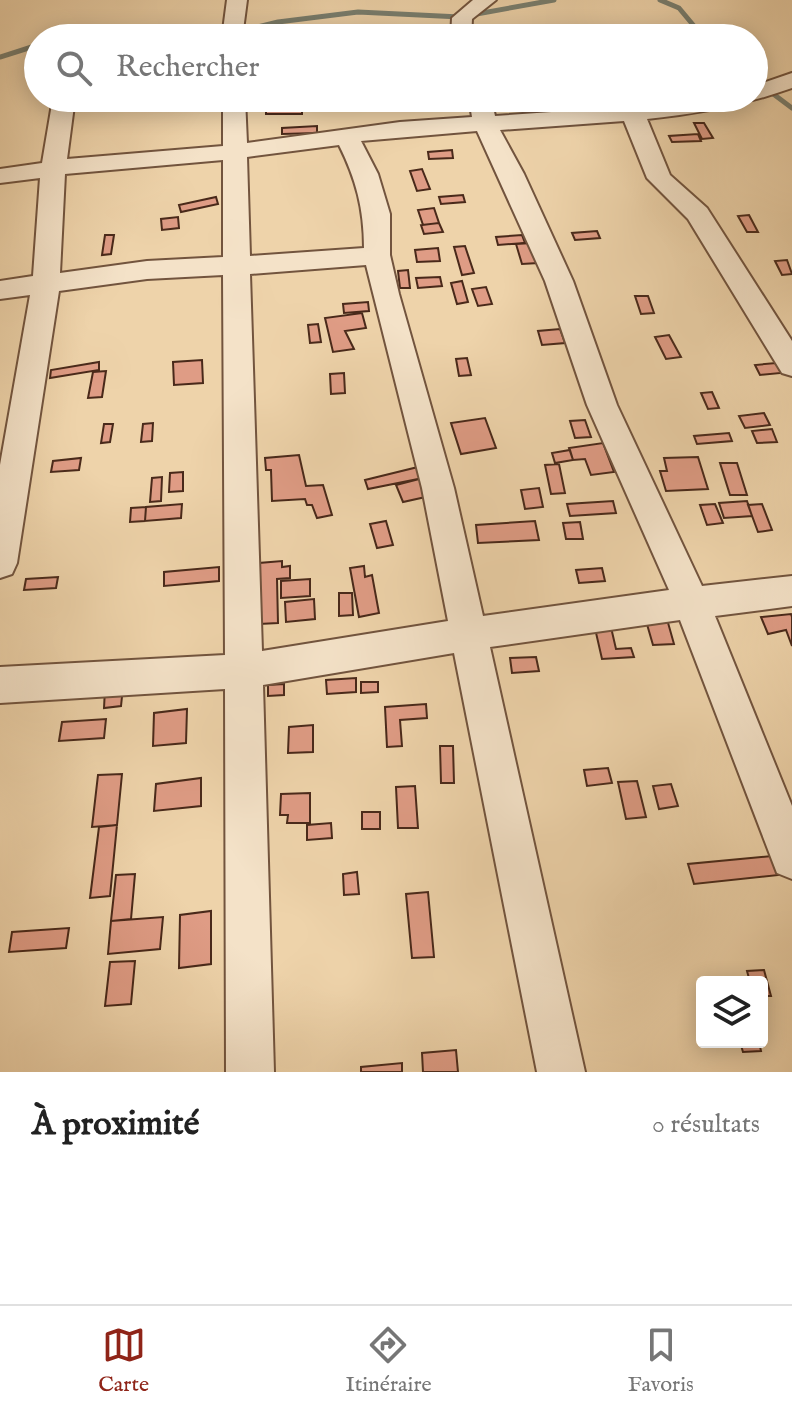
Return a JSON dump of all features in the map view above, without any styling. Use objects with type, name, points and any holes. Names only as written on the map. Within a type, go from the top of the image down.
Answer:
[{"type":"street","points":[[234,24],[237,0]]},
{"type":"street","points":[[459,24],[462,13],[486,0]]},
{"type":"street","points":[[768,89],[792,80]]},
{"type":"street","points":[[0,563],[46,284],[53,170],[62,112]]},
{"type":"street","points":[[234,112],[235,266],[241,363],[242,671],[250,1072]]},
{"type":"street","points":[[0,176],[116,160],[234,152],[346,136],[472,112]]},
{"type":"street","points":[[483,112],[559,281],[602,405],[644,491],[691,601],[792,858]]},
{"type":"street","points":[[558,112],[652,112]]},
{"type":"street","points":[[633,114],[659,178],[698,214],[792,365]]},
{"type":"street","points":[[346,136],[366,174],[377,214],[377,255],[438,488],[561,1072]]},
{"type":"street","points":[[0,290],[147,270],[377,255]]},
{"type":"street","points":[[0,685],[242,671],[691,601],[792,591]]},
{"type":"building","points":[[266,112],[302,112],[302,114]]},
{"type":"building","points":[[694,123],[704,123],[713,138],[702,139]]},
{"type":"building","points":[[317,126],[317,133],[282,134],[282,128]]},
{"type":"building","points":[[698,134],[701,141],[672,142],[669,136]]},
{"type":"building","points":[[452,150],[453,158],[429,159],[428,152]]},
{"type":"building","points":[[422,169],[430,189],[417,191],[410,171]]},
{"type":"building","points":[[463,195],[465,202],[441,204],[439,197]]},
{"type":"building","points":[[216,197],[218,204],[181,212],[179,205]]},
{"type":"building","points":[[434,208],[439,223],[423,225],[418,210]]},
{"type":"building","points":[[749,215],[758,232],[747,232],[738,216]]},
{"type":"building","points":[[178,217],[179,228],[162,230],[161,219]]},
{"type":"building","points":[[439,223],[443,232],[424,234],[421,225]]},
{"type":"building","points":[[597,231],[600,238],[575,240],[572,233]]},
{"type":"building","points":[[105,235],[114,235],[111,254],[102,255]]},
{"type":"building","points":[[522,235],[525,243],[498,245],[496,237]]},
{"type":"building","points":[[532,243],[538,263],[522,264],[516,244]]},
{"type":"building","points":[[465,246],[474,273],[462,275],[454,247]]},
{"type":"building","points":[[438,248],[440,261],[417,262],[415,250]]},
{"type":"building","points":[[787,260],[792,274],[782,275],[775,261]]},
{"type":"building","points":[[408,270],[410,288],[400,288],[398,271]]},
{"type":"building","points":[[440,277],[442,286],[418,288],[416,278]]},
{"type":"building","points":[[462,281],[468,302],[457,304],[451,283]]},
{"type":"building","points":[[486,287],[492,304],[478,306],[472,289]]},
{"type":"building","points":[[635,296],[648,296],[654,313],[641,314]]},
{"type":"building","points":[[368,302],[369,311],[344,313],[343,304]]},
{"type":"building","points":[[362,313],[366,328],[345,331],[354,349],[333,352],[325,318]]},
{"type":"building","points":[[318,324],[321,342],[310,343],[308,325]]},
{"type":"building","points":[[560,329],[565,343],[542,345],[538,331]]},
{"type":"building","points":[[669,335],[681,357],[666,359],[655,337]]},
{"type":"building","points":[[467,358],[471,375],[459,376],[456,359]]},
{"type":"building","points":[[202,360],[203,383],[174,385],[173,362]]},
{"type":"building","points":[[99,362],[99,370],[50,378],[51,370]]},
{"type":"building","points":[[776,363],[781,373],[760,375],[755,365]]},
{"type":"building","points":[[106,371],[102,397],[88,398],[93,372]]},
{"type":"building","points":[[344,373],[345,393],[331,394],[330,374]]},
{"type":"building","points":[[712,392],[719,408],[708,409],[701,393]]},
{"type":"building","points":[[764,413],[770,425],[745,428],[739,416]]},
{"type":"building","points":[[485,418],[496,448],[461,454],[451,423]]},
{"type":"building","points":[[585,420],[591,437],[575,438],[570,421]]},
{"type":"building","points":[[153,423],[152,441],[141,442],[143,424]]},
{"type":"building","points":[[104,424],[113,424],[110,442],[101,443]]},
{"type":"building","points":[[772,429],[777,442],[757,443],[752,431]]},
{"type":"building","points":[[729,433],[732,441],[697,444],[694,436]]},
{"type":"building","points":[[603,443],[614,472],[591,475],[585,459],[573,460],[569,448]]},
{"type":"building","points":[[570,450],[573,460],[555,463],[552,453]]},
{"type":"building","points":[[299,455],[306,486],[323,485],[332,515],[317,518],[312,505],[307,505],[305,499],[272,501],[271,470],[266,470],[265,458]]},
{"type":"building","points":[[698,457],[708,489],[666,491],[660,471],[667,471],[664,458]]},
{"type":"building","points":[[81,458],[79,470],[51,472],[53,461]]},
{"type":"building","points":[[720,463],[737,463],[747,495],[730,495]]},
{"type":"building","points":[[559,464],[565,493],[551,494],[545,465]]},
{"type":"building","points":[[418,467],[423,478],[368,489],[365,480]]},
{"type":"building","points":[[183,472],[183,491],[169,492],[170,473]]},
{"type":"building","points":[[162,477],[161,501],[150,502],[152,478]]},
{"type":"building","points":[[423,478],[430,496],[403,502],[396,485]]},
{"type":"building","points":[[539,488],[543,507],[525,509],[521,490]]},
{"type":"building","points":[[613,501],[616,513],[570,516],[567,504]]},
{"type":"building","points":[[747,501],[752,516],[724,518],[719,503]]},
{"type":"building","points":[[182,504],[181,518],[145,521],[146,507]]},
{"type":"building","points":[[715,504],[723,523],[707,525],[700,505]]},
{"type":"building","points":[[762,504],[772,530],[758,532],[748,505]]},
{"type":"building","points":[[146,507],[145,521],[130,522],[131,508]]},
{"type":"building","points":[[386,521],[393,545],[377,548],[370,524]]},
{"type":"building","points":[[535,521],[539,540],[478,543],[476,525]]},
{"type":"building","points":[[580,522],[583,539],[566,539],[563,523]]},
{"type":"building","points":[[282,561],[282,567],[290,566],[290,578],[277,579],[278,623],[259,624],[259,563]]},
{"type":"building","points":[[364,566],[365,577],[372,575],[379,613],[359,617],[350,568]]},
{"type":"building","points":[[219,567],[219,581],[164,586],[164,572]]},
{"type":"building","points":[[602,568],[605,581],[579,583],[576,570]]},
{"type":"building","points":[[58,577],[56,588],[24,590],[26,579]]},
{"type":"building","points":[[310,579],[310,596],[281,598],[281,581]]},
{"type":"building","points":[[339,593],[352,593],[353,615],[339,616]]},
{"type":"building","points":[[314,599],[315,619],[286,622],[285,602]]},
{"type":"building","points":[[665,612],[674,644],[653,645],[644,614]]},
{"type":"building","points":[[791,614],[792,646],[786,630],[768,634],[761,617]]},
{"type":"building","points":[[610,623],[616,649],[631,648],[634,657],[602,659],[594,624]]},
{"type":"building","points":[[536,657],[539,671],[512,673],[510,658]]},
{"type":"building","points":[[356,678],[356,692],[327,694],[326,680]]},
{"type":"building","points":[[361,682],[378,682],[378,692],[361,693]]},
{"type":"building","points":[[284,684],[284,695],[268,696],[268,685]]},
{"type":"building","points":[[123,687],[121,706],[104,708],[105,689]]},
{"type":"building","points":[[426,704],[427,718],[400,720],[402,746],[387,747],[385,707]]},
{"type":"building","points":[[187,709],[186,743],[153,746],[154,713]]},
{"type":"building","points":[[106,719],[104,738],[59,741],[62,722]]},
{"type":"building","points":[[313,725],[313,752],[288,753],[289,727]]},
{"type":"building","points":[[440,746],[453,746],[454,783],[441,783]]},
{"type":"building","points":[[608,768],[612,783],[587,786],[584,770]]},
{"type":"building","points":[[122,774],[117,825],[92,827],[98,775]]},
{"type":"building","points":[[201,778],[201,806],[154,811],[156,784]]},
{"type":"building","points":[[637,781],[646,817],[626,819],[618,782]]},
{"type":"building","points":[[671,784],[678,806],[659,809],[653,786]]},
{"type":"building","points":[[415,786],[418,828],[398,828],[396,787]]},
{"type":"building","points":[[310,793],[310,823],[287,823],[288,815],[280,815],[281,794]]},
{"type":"building","points":[[362,812],[380,812],[380,829],[362,829]]},
{"type":"building","points":[[331,823],[332,838],[307,840],[307,825]]},
{"type":"building","points":[[117,825],[110,896],[90,898],[99,827]]},
{"type":"building","points":[[772,856],[779,875],[694,884],[688,864]]},
{"type":"building","points":[[357,872],[359,894],[344,895],[343,874]]},
{"type":"building","points":[[135,874],[131,919],[111,921],[116,875]]},
{"type":"building","points":[[428,892],[434,957],[412,958],[406,894]]},
{"type":"building","points":[[211,911],[211,964],[179,968],[180,915]]},
{"type":"building","points":[[163,917],[160,949],[108,954],[111,921]]},
{"type":"building","points":[[69,928],[66,948],[9,952],[12,932]]},
{"type":"building","points":[[135,961],[131,1004],[105,1006],[110,962]]},
{"type":"building","points":[[764,970],[766,976],[748,976],[747,971]]},
{"type":"building","points":[[742,1048],[760,1048],[761,1051],[743,1052]]},
{"type":"building","points":[[456,1050],[458,1072],[423,1072],[422,1053]]},
{"type":"building","points":[[402,1063],[402,1072],[361,1072],[361,1067]]},
{"type":"waterway","points":[[270,24],[358,12],[460,17],[554,0]]},
{"type":"waterway","points":[[660,0],[679,8],[692,24]]},
{"type":"waterway","points":[[0,57],[24,49]]},
{"type":"waterway","points":[[768,90],[792,108]]}]
